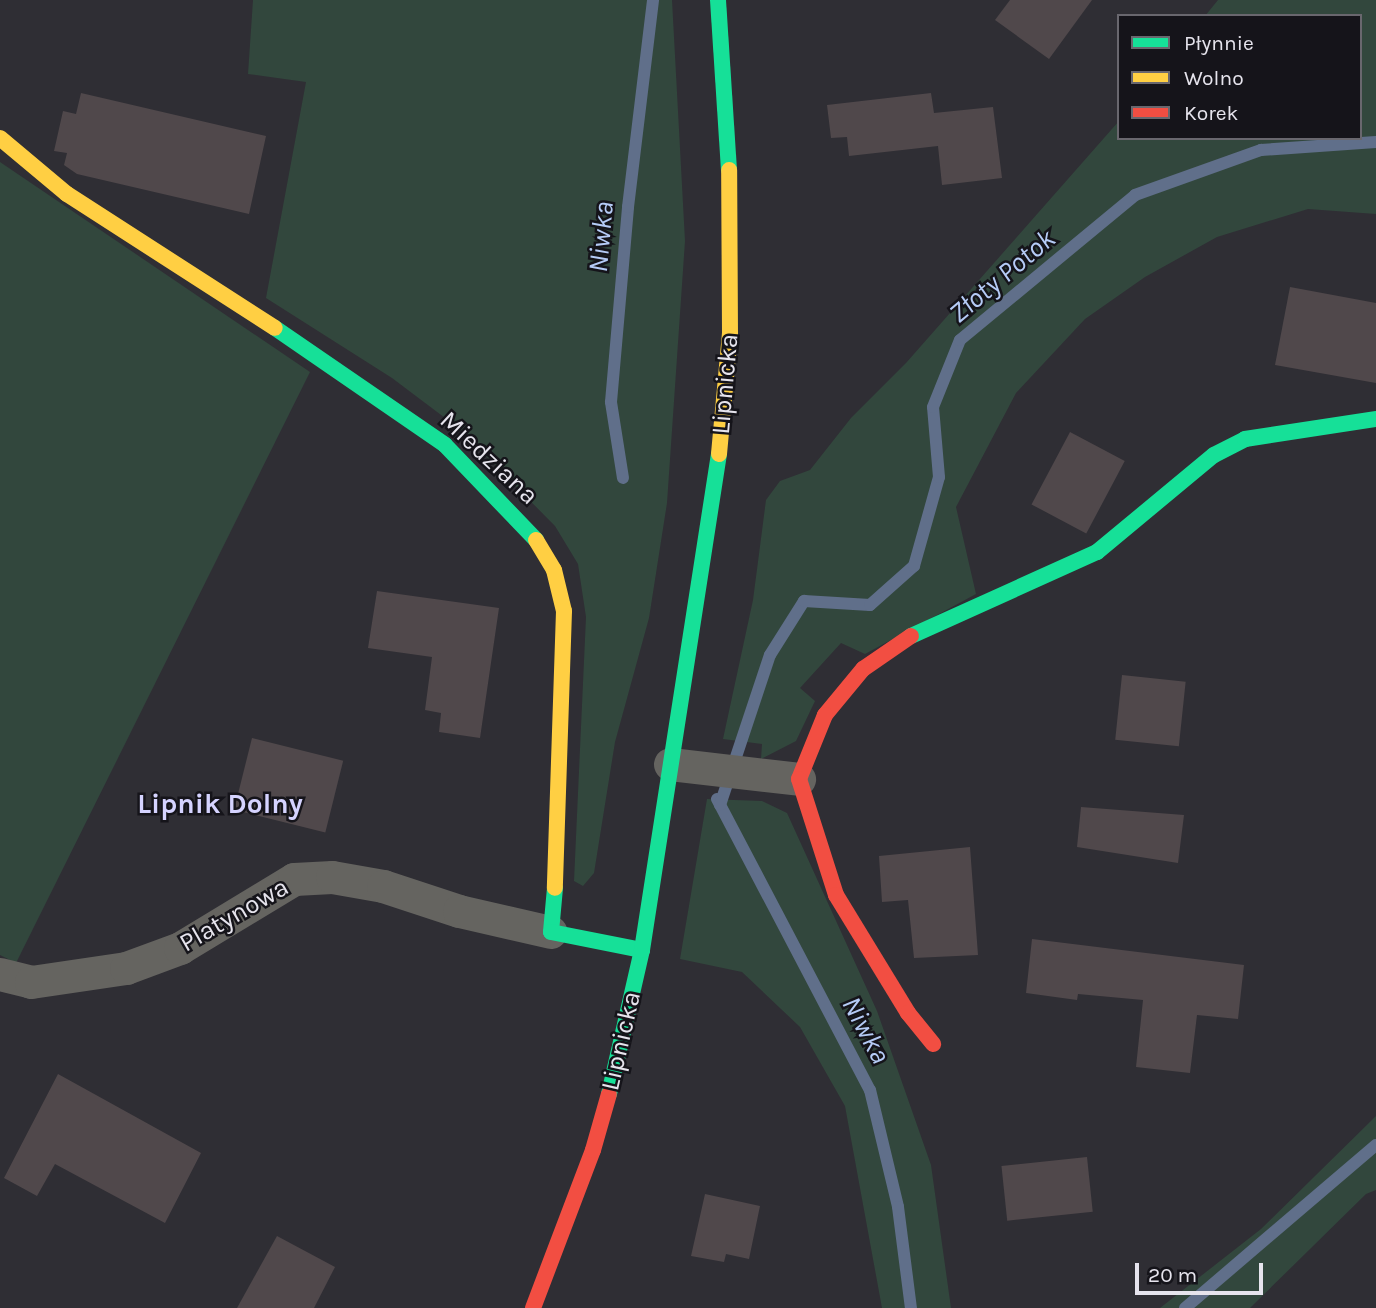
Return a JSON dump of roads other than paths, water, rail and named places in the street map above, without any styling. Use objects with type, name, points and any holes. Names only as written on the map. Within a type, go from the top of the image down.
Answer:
[{"type":"street","name":"Lipnicka","points":[[533,1308],[593,1150],[619,1058],[642,950],[720,450],[730,334],[730,140],[718,0]]},
{"type":"street","name":"Miedziana","points":[[0,138],[20,159],[66,194],[384,399],[445,445],[532,532],[554,570],[564,611],[560,832],[551,932]]},
{"type":"street","points":[[786,779],[841,694],[863,669],[927,625],[1097,552],[1189,474],[1245,439],[1376,419]]},
{"type":"street","points":[[670,764],[786,779]]},
{"type":"street","points":[[786,779],[836,895],[908,1013],[933,1044]]},
{"type":"street","name":"Platynowa","points":[[0,974],[31,982],[126,968],[180,948],[294,879],[332,877],[383,886],[459,911],[551,932]]},
{"type":"street","points":[[551,932],[642,950]]},
{"type":"waterway","name":"Niwka","points":[[623,478],[611,402],[628,207],[653,0]]},
{"type":"waterway","name":"Złoty Potok","points":[[720,805],[770,655],[804,601],[870,605],[914,566],[939,477],[933,407],[960,340],[1135,195],[1261,150],[1376,142]]},
{"type":"waterway","name":"Niwka","points":[[717,799],[870,1090],[898,1207],[911,1308]]},
{"type":"waterway","points":[[1185,1308],[1376,1145]]},
{"type":"district","name":"Lipnik Dolny","points":[[220,804]]}]
